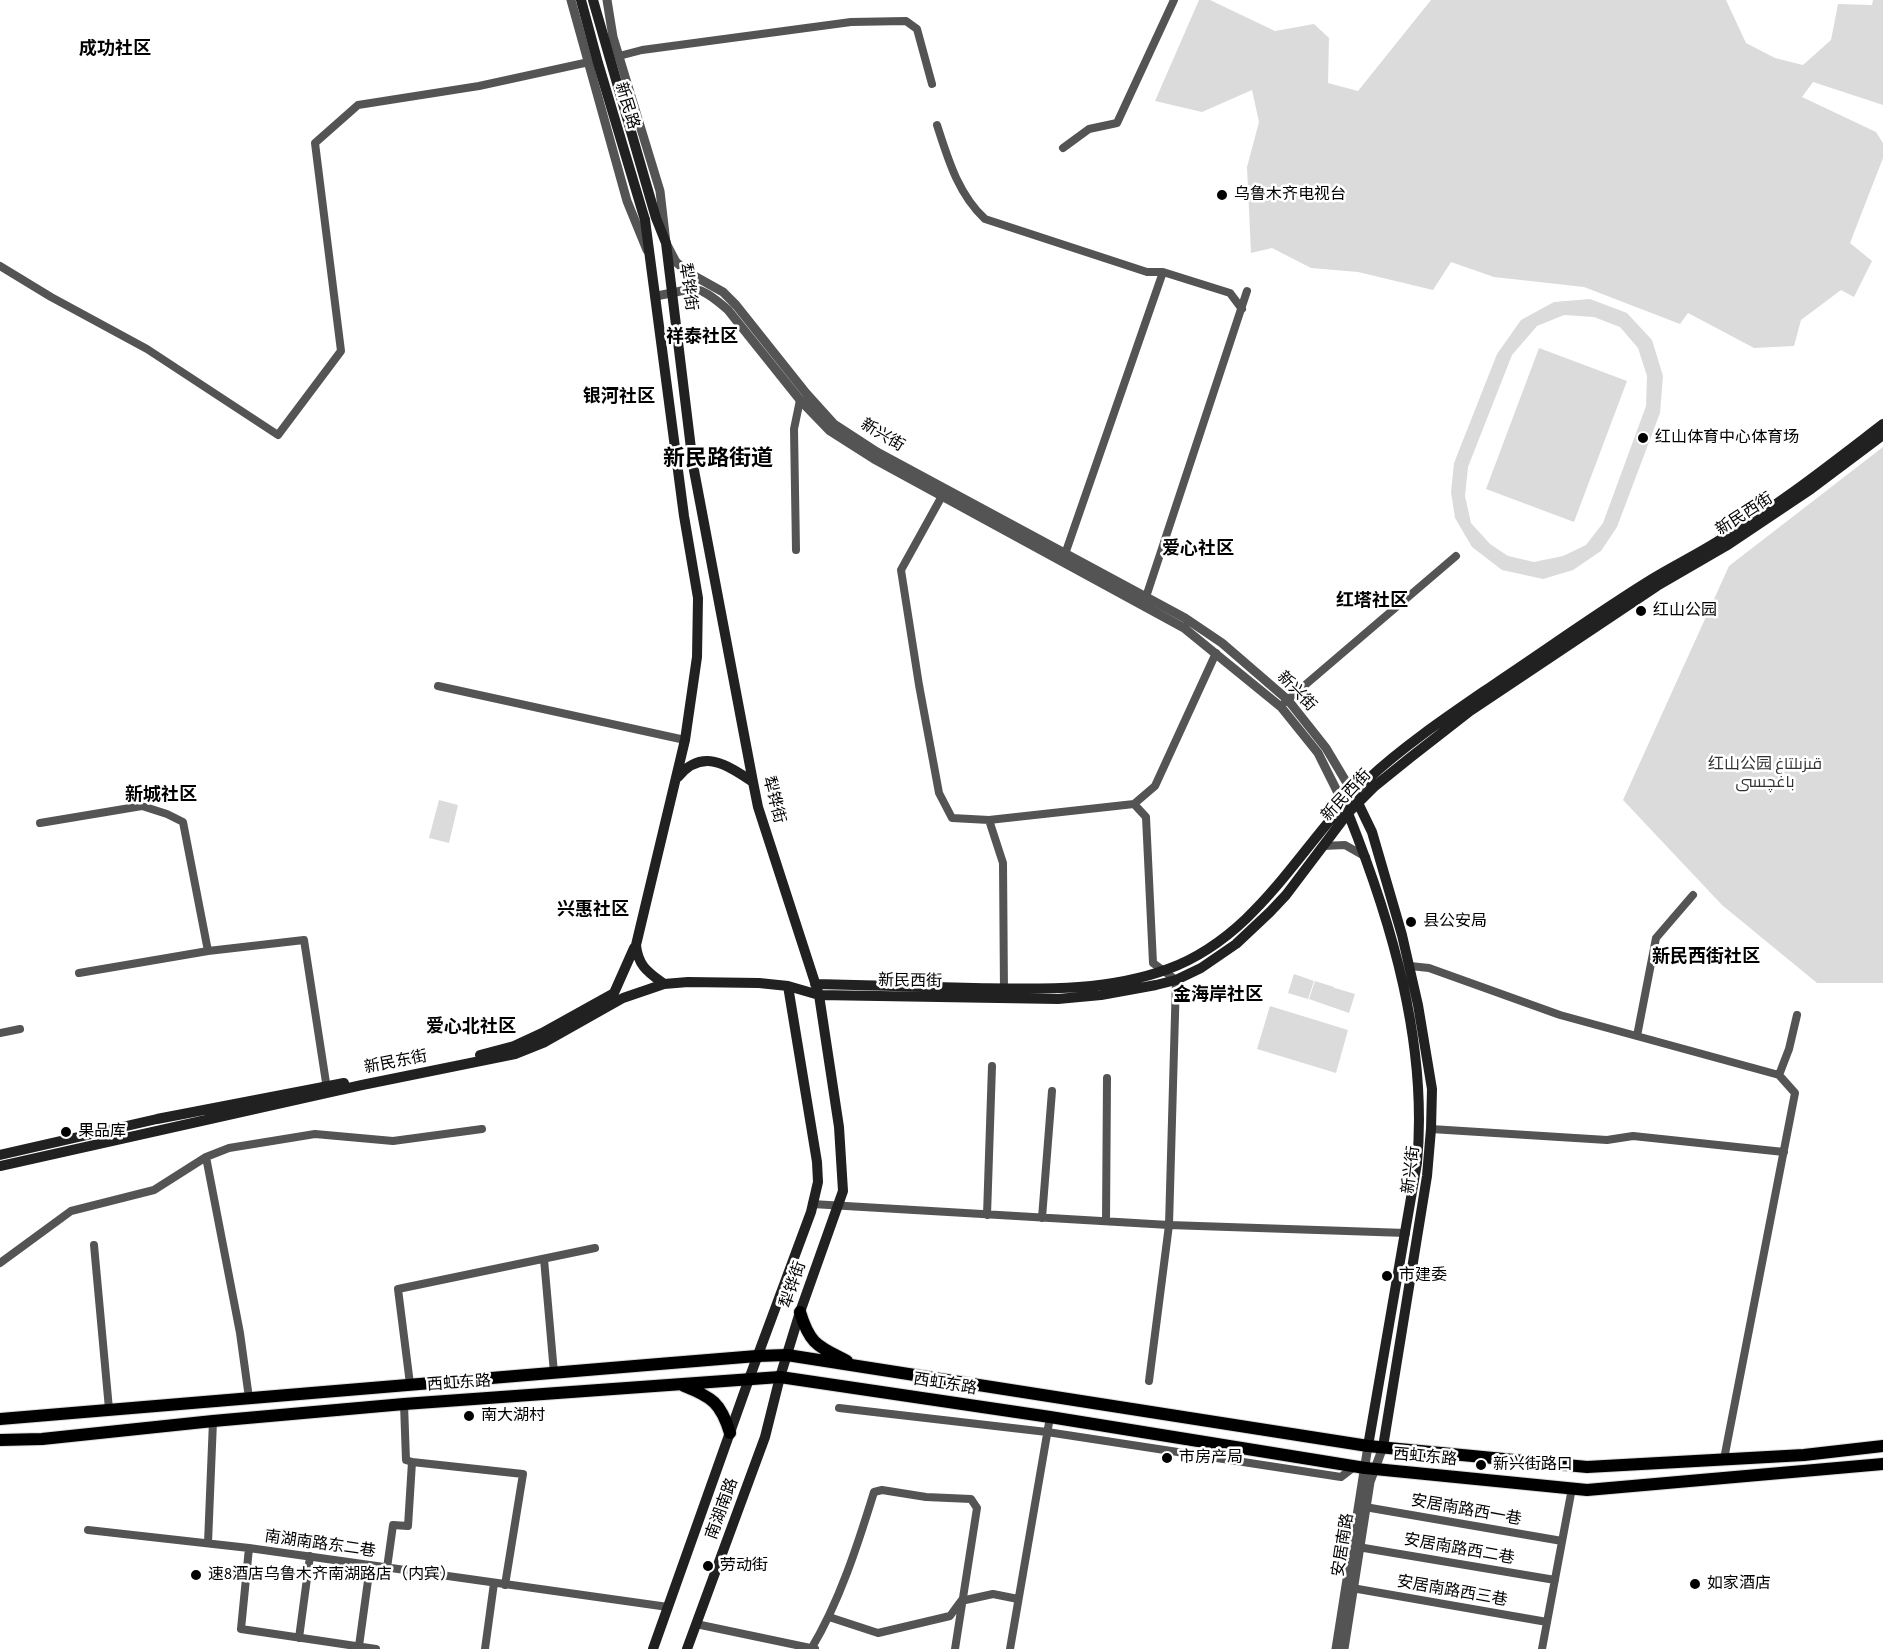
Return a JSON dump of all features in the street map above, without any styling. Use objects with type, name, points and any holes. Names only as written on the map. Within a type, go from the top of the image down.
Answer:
[{"type":"main road","name":"新民路","points":[[581,0],[598,63],[651,219]]},
{"type":"main road","name":"新民路","points":[[593,0],[651,219]]},
{"type":"main road","name":"犁铧街","points":[[651,219],[666,243],[693,465],[758,807],[817,989],[840,1127],[843,1191],[800,1312],[780,1377]]},
{"type":"main road","name":"犁铧街","points":[[636,945],[686,740],[697,657],[698,598],[684,516],[650,260],[651,219]]},
{"type":"main road","name":"新民西街","points":[[1004,993],[1096,986],[1129,980],[1187,962],[1208,949],[1259,907],[1386,764],[1476,697],[1650,580],[1726,537],[1825,468],[1883,424]]},
{"type":"main road","name":"新民西街","points":[[1356,799],[1470,711],[1657,586],[1725,546],[1811,489],[1883,435]]},
{"type":"main road","points":[[676,779],[686,767],[696,761],[711,761],[735,770],[753,782]]},
{"type":"main road","name":"新兴街","points":[[1356,799],[1372,832],[1402,934],[1432,1089],[1427,1176],[1383,1447]]},
{"type":"main road","name":"新民西街","points":[[788,986],[817,989],[1004,993],[1058,999],[1101,995],[1176,980],[1201,968],[1236,944],[1286,895],[1323,846],[1346,808]]},
{"type":"main road","name":"新兴街","points":[[1346,808],[1366,857],[1398,966],[1419,1083],[1420,1129],[1406,1233],[1368,1446]]},
{"type":"main road","points":[[636,945],[637,958],[641,964],[663,984]]},
{"type":"main road","name":"新民东街","points":[[0,1166],[514,1046],[614,993],[636,945]]},
{"type":"main road","name":"新民东街","points":[[0,1155],[157,1119],[362,1085],[515,1054],[545,1042],[623,998],[663,984],[759,983],[788,986]]},
{"type":"main road","name":"犁铧街","points":[[749,1379],[818,1182],[817,1162],[788,986]]},
{"type":"main road","points":[[800,1312],[808,1336],[822,1349],[856,1366]]},
{"type":"main road","name":"西虹东路","points":[[0,1419],[787,1355],[1368,1446],[1587,1467],[1804,1455],[1883,1446]]},
{"type":"main road","name":"西虹东路","points":[[0,1440],[42,1439],[404,1404],[780,1377],[1050,1417],[1364,1468],[1587,1490],[1883,1464]]},
{"type":"main road","name":"南湖南路","points":[[687,1649],[765,1437],[780,1377]]},
{"type":"main road","name":"南湖南路","points":[[653,1649],[749,1379]]},
{"type":"main road","points":[[680,1385],[707,1395],[725,1415],[730,1433]]},
{"type":"street","points":[[571,0],[627,201],[650,260]]},
{"type":"street","points":[[607,0],[613,37],[660,191],[666,243]]},
{"type":"street","points":[[1063,148],[1089,129],[1117,123],[1174,0]]},
{"type":"street","points":[[619,56],[642,50],[851,22],[906,21],[917,29],[932,84]]},
{"type":"street","points":[[0,266],[51,297],[147,349],[278,435],[341,351],[315,143],[358,105],[479,86],[589,62]]},
{"type":"street","points":[[937,125],[949,164],[971,206],[985,219],[1147,272],[1163,273],[1230,293],[1242,309]]},
{"type":"street","name":"新兴街","points":[[666,243],[676,262],[689,273],[723,292],[736,305],[806,393],[834,424],[877,452],[1064,558]]},
{"type":"street","points":[[1064,558],[1163,273]]},
{"type":"street","name":"新兴街","points":[[655,296],[686,288],[700,289],[728,310],[800,400],[830,431],[873,459],[942,496],[1145,601],[1185,618],[1222,643],[1326,748],[1356,799]]},
{"type":"street","points":[[1145,601],[1247,291]]},
{"type":"street","points":[[796,550],[794,429],[800,400]]},
{"type":"street","points":[[942,496],[902,570],[919,685],[939,792],[952,818],[989,820],[1134,804],[1155,786],[1216,653]]},
{"type":"street","points":[[1284,704],[1456,556]]},
{"type":"street","name":"新兴街","points":[[1145,601],[1284,704],[1318,753],[1346,808]]},
{"type":"street","points":[[438,686],[686,740]]},
{"type":"street","points":[[1134,804],[1146,817],[1153,963],[1176,980],[1169,1225],[1149,1381]]},
{"type":"street","points":[[40,823],[142,807],[167,814],[183,822],[208,951]]},
{"type":"street","points":[[989,820],[1003,863],[1004,993]]},
{"type":"street","points":[[1323,846],[1345,845],[1366,857]]},
{"type":"street","points":[[1637,1036],[1656,938],[1692,895]]},
{"type":"street","points":[[79,973],[208,951],[304,940],[327,1090]]},
{"type":"street","points":[[1410,966],[1429,968],[1560,1015],[1779,1075],[1795,1093],[1724,1459]]},
{"type":"street","points":[[1779,1075],[1789,1049],[1797,1015]]},
{"type":"street","points":[[0,1033],[20,1029]]},
{"type":"street","points":[[987,1215],[993,1066]]},
{"type":"street","points":[[1106,1221],[1107,1078]]},
{"type":"street","points":[[1042,1218],[1052,1091]]},
{"type":"street","points":[[0,1263],[71,1211],[154,1190],[206,1157],[229,1148],[315,1134],[393,1141],[482,1129]]},
{"type":"street","points":[[1431,1129],[1607,1140],[1633,1136],[1784,1152]]},
{"type":"street","points":[[206,1157],[240,1333],[249,1398]]},
{"type":"street","points":[[812,1204],[1169,1225],[1406,1233]]},
{"type":"street","points":[[93,1245],[109,1409]]},
{"type":"street","points":[[410,1384],[398,1289],[596,1248]]},
{"type":"street","points":[[544,1259],[554,1373]]},
{"type":"street","points":[[404,1404],[406,1460],[523,1474],[505,1585]]},
{"type":"street","points":[[839,1408],[1047,1432],[1341,1477],[1364,1468]]},
{"type":"street","points":[[1010,1649],[1050,1417]]},
{"type":"street","points":[[208,1543],[213,1421]]},
{"type":"street","name":"安居南路","points":[[1336,1649],[1368,1446]]},
{"type":"street","name":"安居南路","points":[[1364,1468],[1383,1447]]},
{"type":"street","points":[[387,1568],[393,1525],[408,1526],[412,1462]]},
{"type":"street","name":"安居南路","points":[[1344,1649],[1358,1547],[1370,1482],[1364,1468]]},
{"type":"street","points":[[1542,1649],[1572,1488]]},
{"type":"street","points":[[696,1624],[813,1649],[829,1617],[874,1492],[882,1490],[926,1497],[971,1499],[976,1508],[955,1649]]},
{"type":"street","name":"安居南路西一巷","points":[[1365,1507],[1562,1541]]},
{"type":"street","name":"南湖南路东二巷","points":[[88,1530],[310,1556],[668,1607]]},
{"type":"street","name":"安居南路西二巷","points":[[1358,1547],[1555,1580]]},
{"type":"street","name":"南湖南路东二巷","points":[[249,1548],[241,1629],[347,1647],[359,1646],[376,1649]]},
{"type":"street","points":[[299,1638],[310,1556]]},
{"type":"street","points":[[359,1646],[370,1566]]},
{"type":"street","points":[[485,1649],[494,1583]]},
{"type":"street","name":"安居南路西三巷","points":[[1353,1588],[1547,1622]]},
{"type":"street","points":[[829,1617],[878,1633],[950,1616],[961,1601],[993,1594],[1018,1599]]},
{"type":"green space","points":[[1199,0],[1210,0],[1275,31],[1314,24],[1329,38],[1328,83],[1358,91],[1431,0],[1726,0],[1746,43],[1775,58],[1803,65],[1831,40],[1838,4],[1872,5],[1873,0],[1883,0],[1883,105],[1813,82],[1802,97],[1876,132],[1883,143],[1883,158],[1850,243],[1872,261],[1854,297],[1841,290],[1801,320],[1794,346],[1754,348],[1688,313],[1680,324],[1584,287],[1494,277],[1451,262],[1433,290],[1358,272],[1311,268],[1272,248],[1251,253],[1247,167],[1259,122],[1252,90],[1202,112],[1155,101]]},
{"type":"green space","name":"红山体育中心体育场","points":[[1590,299],[1627,313],[1652,340],[1663,376],[1660,413],[1617,527],[1601,551],[1573,570],[1543,579],[1502,570],[1472,547],[1455,518],[1451,492],[1454,463],[1497,354],[1521,320],[1554,302]],"holes":[[[1564,315],[1594,317],[1620,327],[1638,348],[1647,376],[1646,406],[1603,523],[1586,545],[1563,556],[1534,562],[1508,556],[1490,544],[1471,523],[1465,496],[1468,467],[1512,355],[1537,326]]]},
{"type":"green space","points":[[1539,348],[1627,381],[1574,522],[1486,489]]},
{"type":"green space","name":"红山公园 قىزىلتاغ باغچىسى","points":[[1883,447],[1883,983],[1817,983],[1722,905],[1623,800],[1729,566]]},
{"type":"green space","points":[[439,800],[458,805],[449,843],[429,838]]},
{"type":"green space","points":[[1294,974],[1314,981],[1308,999],[1288,993]]},
{"type":"green space","points":[[1315,981],[1355,994],[1349,1013],[1309,999]]},
{"type":"green space","points":[[1270,1006],[1348,1030],[1336,1073],[1257,1049]]},
{"type":"place","name":"乌鲁木齐电视台","points":[[1222,195]]},
{"type":"place","name":"红山体育中心体育场","points":[[1643,438]]},
{"type":"place","name":"红山公园","points":[[1641,611]]},
{"type":"place","name":"县公安局","points":[[1411,922]]},
{"type":"place","name":"果品库","points":[[66,1132]]},
{"type":"place","name":"市建委","points":[[1387,1276]]},
{"type":"place","name":"南大湖村","points":[[469,1416]]},
{"type":"place","name":"市房产局","points":[[1167,1458]]},
{"type":"place","name":"新兴街路口","points":[[1481,1465]]},
{"type":"place","name":"劳动街","points":[[708,1566]]},
{"type":"place","name":"速8酒店乌鲁木齐南湖路店（内宾）","points":[[196,1575]]},
{"type":"place","name":"如家酒店","points":[[1695,1584]]},
{"type":"district","name":"成功社区","points":[[115,50]]},
{"type":"district","name":"祥泰社区","points":[[702,338]]},
{"type":"district","name":"银河社区","points":[[619,398]]},
{"type":"district","name":"新民路街道","points":[[718,460]]},
{"type":"district","name":"爱心社区","points":[[1198,550]]},
{"type":"district","name":"红塔社区","points":[[1372,602]]},
{"type":"district","name":"新城社区","points":[[161,796]]},
{"type":"district","name":"兴惠社区","points":[[593,911]]},
{"type":"district","name":"新民西街社区","points":[[1706,958]]},
{"type":"district","name":"金海岸社区","points":[[1218,996]]},
{"type":"district","name":"爱心北社区","points":[[471,1028]]}]
